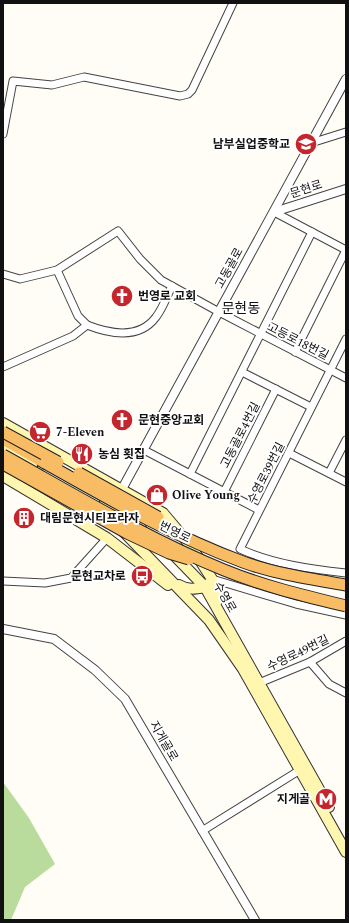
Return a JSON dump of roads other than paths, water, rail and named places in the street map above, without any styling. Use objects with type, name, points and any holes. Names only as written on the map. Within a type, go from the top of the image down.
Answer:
[{"type":"highway","points":[[3,432],[244,562]]},
{"type":"highway","name":"번영로","points":[[3,439],[162,528],[244,562],[298,577],[346,585]]},
{"type":"highway","name":"번영로","points":[[3,465],[98,507],[224,570],[280,589],[346,606]]},
{"type":"main road","points":[[3,423],[163,513],[190,545],[208,583],[184,588],[169,578]]},
{"type":"main road","name":"수영로","points":[[3,442],[123,514],[208,583],[219,610],[346,838]]},
{"type":"main road","name":"수영로","points":[[3,448],[108,516],[209,620],[243,669],[346,852]]},
{"type":"main road","name":"수영로","points":[[3,465],[108,538],[158,577],[209,620]]},
{"type":"street","points":[[3,134],[13,81],[52,85],[84,77],[180,96],[188,94],[192,90],[233,3]]},
{"type":"street","name":"고동골로","points":[[122,489],[346,80]]},
{"type":"street","points":[[311,143],[346,132]]},
{"type":"street","name":"문현로","points":[[274,212],[346,189]]},
{"type":"street","points":[[274,212],[346,250],[295,352]]},
{"type":"street","name":"고등로18번길","points":[[57,270],[118,231],[140,259],[161,280],[260,334],[346,378]]},
{"type":"street","points":[[190,474],[312,232]]},
{"type":"street","points":[[3,274],[20,279],[57,270],[78,316],[87,325],[99,330],[128,334],[141,330],[157,317],[172,286]]},
{"type":"street","points":[[3,367],[73,336],[87,325]]},
{"type":"street","name":"수영로39번길","points":[[346,339],[240,549],[254,556],[302,568],[346,573]]},
{"type":"street","points":[[242,372],[311,407]]},
{"type":"street","name":"고동골로4번길","points":[[224,492],[276,389]]},
{"type":"street","points":[[329,473],[346,440]]},
{"type":"street","points":[[144,450],[260,510]]},
{"type":"street","points":[[288,453],[346,482]]},
{"type":"street","points":[[3,581],[45,583],[71,578],[108,538]]},
{"type":"street","points":[[208,583],[346,615]]},
{"type":"street","name":"지게골로","points":[[3,629],[54,639],[95,670],[125,699],[255,920]]},
{"type":"street","name":"수영로49번길","points":[[259,683],[310,662],[346,641]]},
{"type":"street","points":[[310,662],[329,684],[346,693]]},
{"type":"street","points":[[202,831],[300,770]]},
{"type":"place","name":"남부실업중학교","points":[[306,144]]},
{"type":"place","name":"번영로 교회","points":[[122,296]]},
{"type":"place","name":"문현중앙교회","points":[[122,420]]},
{"type":"place","name":"7-Eleven","points":[[40,432]]},
{"type":"place","name":"농심 횟집","points":[[82,454]]},
{"type":"place","name":"Olive Young","points":[[157,495]]},
{"type":"place","name":"대림문현시티프라자","points":[[24,518]]},
{"type":"place","name":"문현교차로","points":[[142,576]]},
{"type":"place","name":"지게골","points":[[326,799]]},
{"type":"district","name":"문현동","points":[[241,308]]}]
